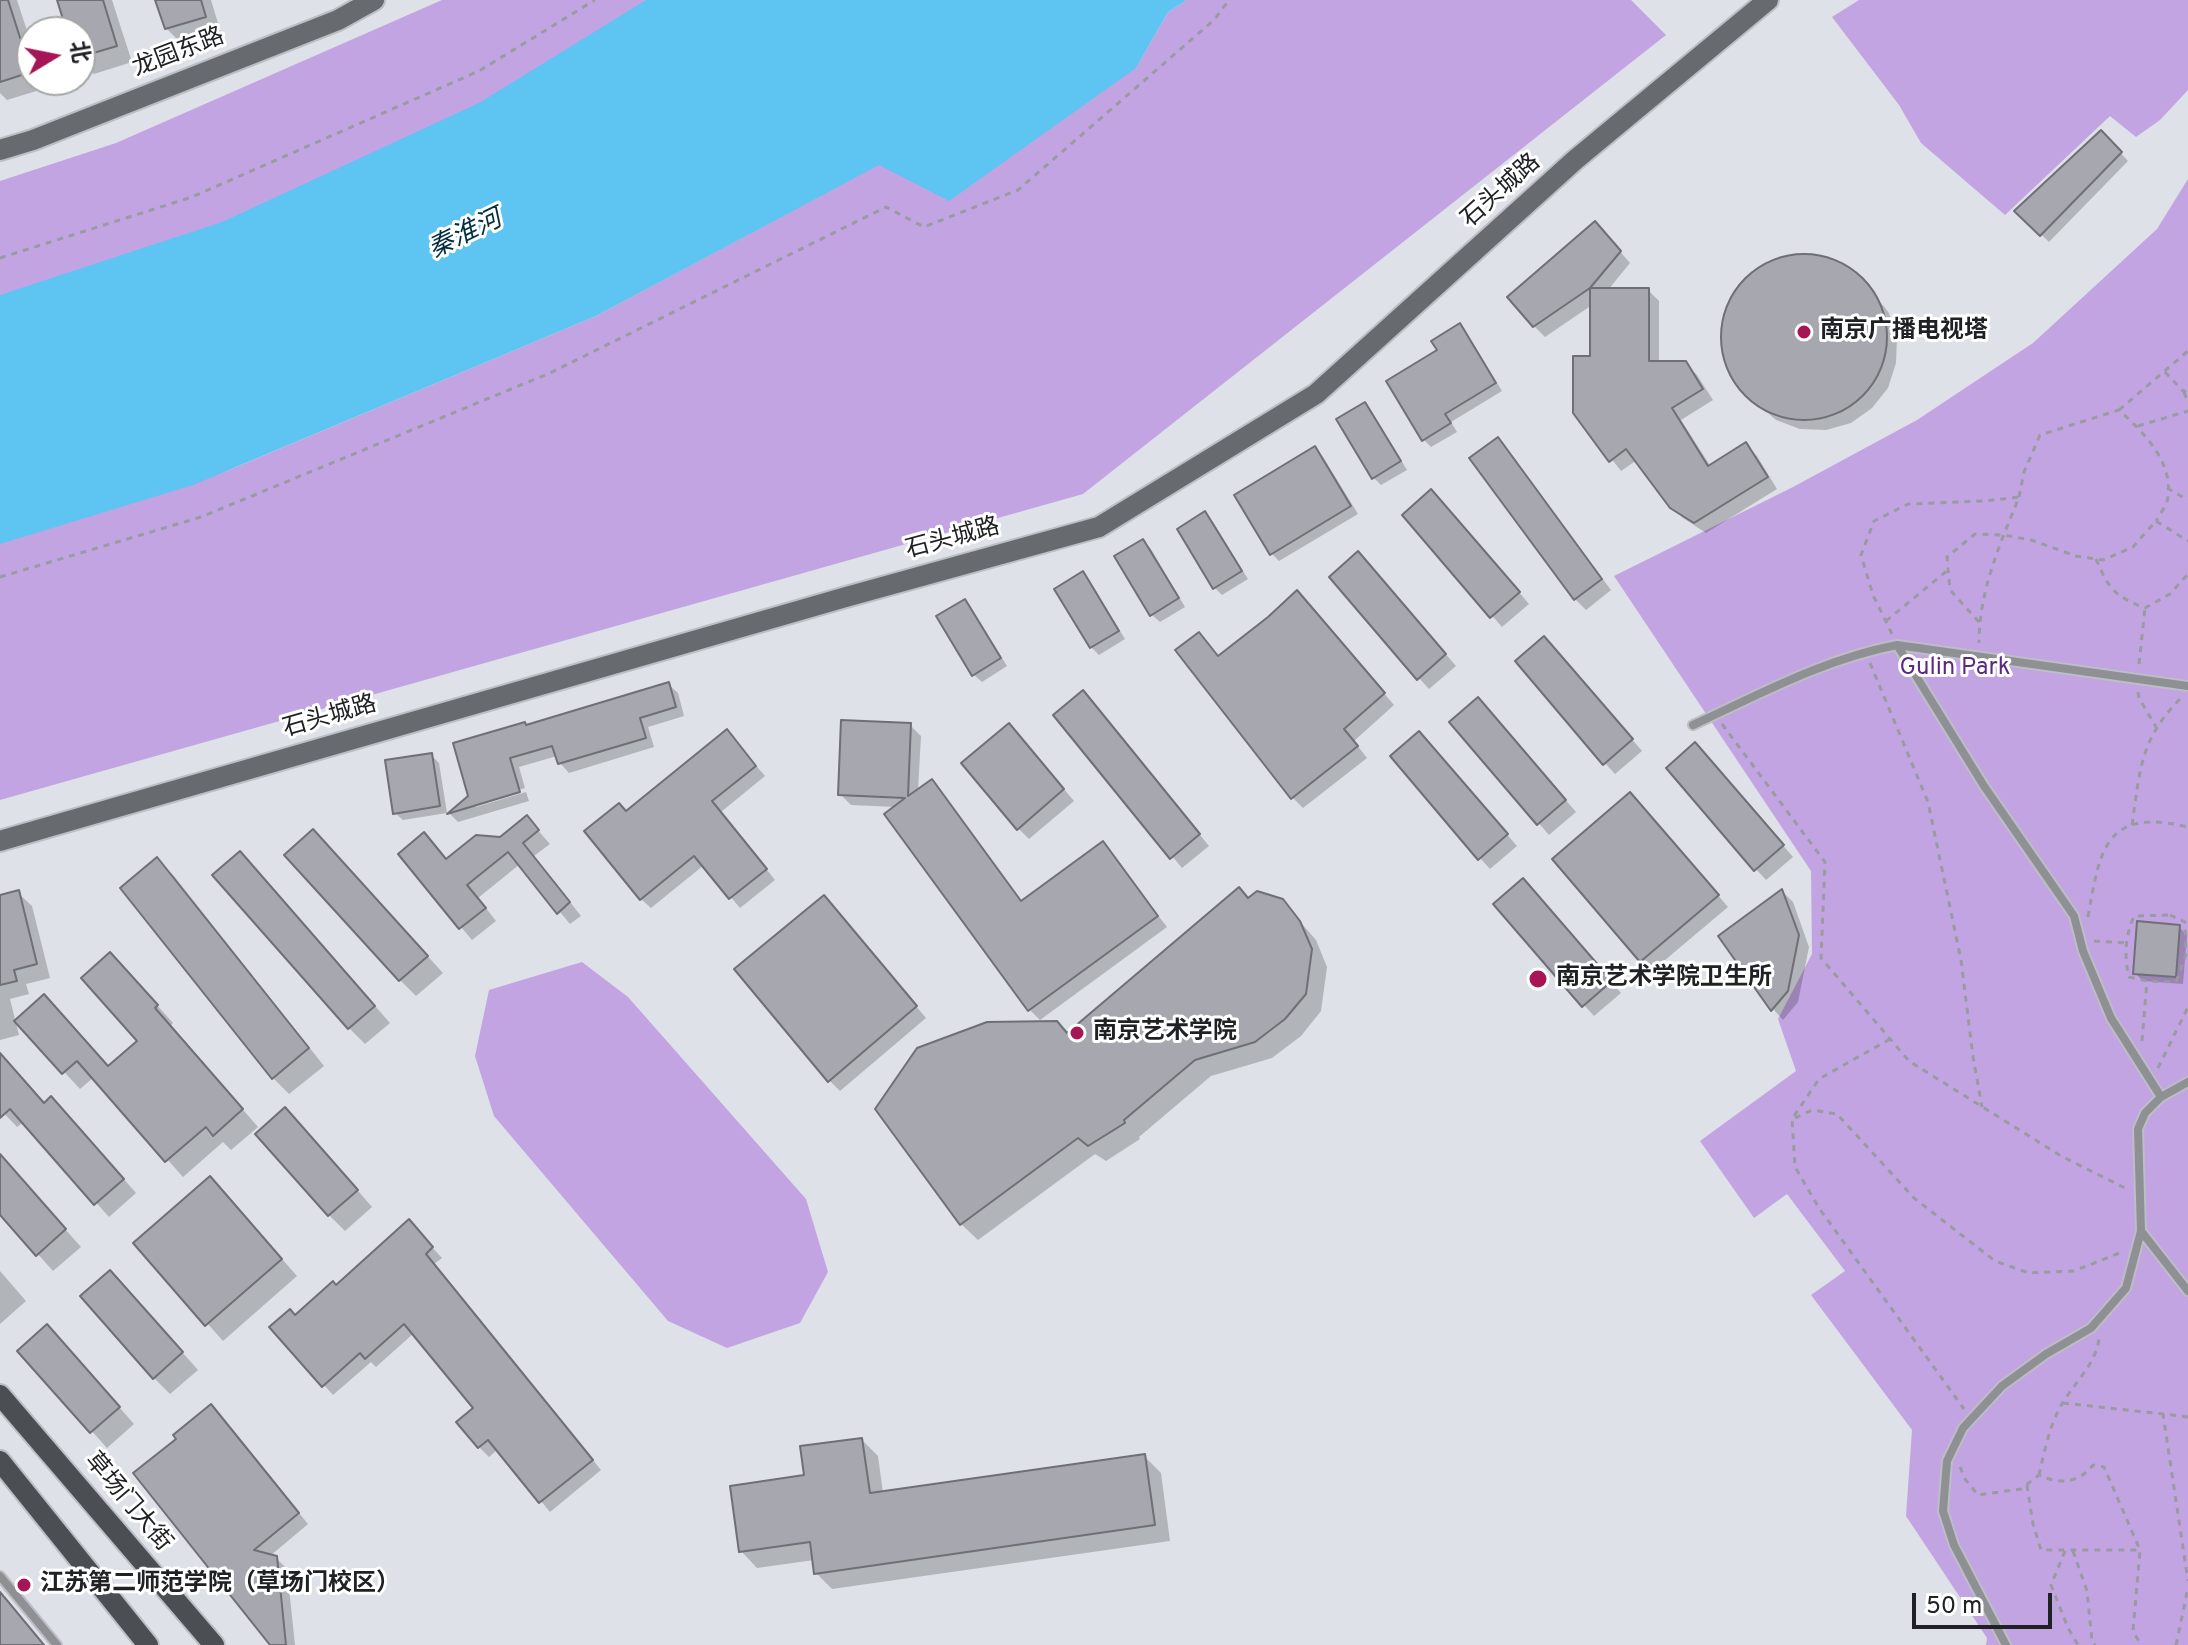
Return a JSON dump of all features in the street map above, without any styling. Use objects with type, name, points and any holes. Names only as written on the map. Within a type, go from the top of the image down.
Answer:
[{"type":"main road","name":"草场门大街","points":[[2,1400],[214,1645]]},
{"type":"main road","points":[[0,1461],[148,1645]]},
{"type":"street","name":"龙园东路","points":[[0,150],[33,140],[338,20],[374,0]]},
{"type":"street","name":"石头城路","points":[[0,841],[831,601],[1099,527],[1316,394],[1575,160],[1768,0]]},
{"type":"lane","points":[[1897,645],[1984,786],[2074,916],[2111,1018],[2161,1097]]},
{"type":"lane","points":[[1693,725],[1816,667],[1865,651],[1897,645],[2188,689]]},
{"type":"lane","points":[[2006,1645],[1954,1545],[1943,1511],[1947,1461],[1963,1428],[2002,1386],[2046,1354],[2091,1328],[2126,1288],[2141,1231],[2138,1129],[2145,1113],[2161,1097],[2188,1082]]},
{"type":"lane","points":[[2141,1231],[2188,1291]]},
{"type":"lane","points":[[0,1576],[57,1645]]},
{"type":"path","points":[[0,258],[192,197],[479,71],[595,0]]},
{"type":"path","points":[[0,577],[201,517],[550,373],[886,207],[924,227],[1018,190],[1214,20],[1229,0]]},
{"type":"path","points":[[1979,657],[1979,622],[1986,585],[2019,497],[2024,472],[2040,435],[2119,410],[2188,351]]},
{"type":"path","points":[[2164,371],[2186,391],[2188,403]]},
{"type":"path","points":[[1979,622],[1950,590],[1947,557],[1975,534],[2031,540],[2076,556],[2103,560],[2133,547],[2156,521],[2168,498],[2163,459],[2137,426],[2119,410]]},
{"type":"path","points":[[2137,426],[2188,411]]},
{"type":"path","points":[[2167,488],[2188,500]]},
{"type":"path","points":[[1897,645],[1873,595],[1861,555],[1874,521],[1908,504],[2019,497]]},
{"type":"path","points":[[2156,521],[2188,541]]},
{"type":"path","points":[[2096,559],[2107,585],[2126,600],[2145,608],[2170,594],[2188,574]]},
{"type":"path","points":[[1886,621],[1948,570]]},
{"type":"path","points":[[1865,651],[1928,802],[1961,960],[1982,1107]]},
{"type":"path","points":[[2132,825],[2142,757],[2161,718],[2188,689]]},
{"type":"path","points":[[1715,714],[1825,862],[1821,958],[1909,1061],[2061,1156],[2140,1195]]},
{"type":"path","points":[[2126,943],[2082,940],[2103,849],[2120,829],[2141,822],[2188,827]]},
{"type":"path","points":[[2170,915],[2185,922],[2187,954],[2176,982],[2129,977],[2126,943],[2134,916],[2170,915]]},
{"type":"path","points":[[2140,1065],[2147,981]]},
{"type":"path","points":[[2152,1083],[2188,1007]]},
{"type":"path","points":[[1890,1039],[1819,1079],[1792,1119],[1795,1167],[1819,1208],[1972,1420]]},
{"type":"path","points":[[1792,1119],[1812,1110],[1837,1114],[1914,1198],[1995,1261],[2029,1273],[2074,1271],[2137,1246]]},
{"type":"path","points":[[1954,1448],[1965,1479],[1978,1495],[2021,1489],[2039,1475],[2063,1403],[2098,1350],[2101,1317]]},
{"type":"path","points":[[2063,1403],[2188,1417]]},
{"type":"path","points":[[2163,1414],[2188,1581]]},
{"type":"path","points":[[2039,1475],[2049,1480],[2066,1481],[2084,1477],[2093,1465],[2104,1467],[2140,1550],[2133,1631],[2141,1645]]},
{"type":"path","points":[[2027,1485],[2041,1550],[2140,1550]]},
{"type":"path","points":[[2065,1551],[2051,1585],[2078,1645]]},
{"type":"path","points":[[2073,1551],[2087,1591],[2095,1645]]},
{"type":"path","points":[[2176,1645],[2188,1588]]},
{"type":"green space","points":[[442,0],[895,0],[1136,68],[1168,12],[1187,0],[1631,0],[1666,35],[1083,494],[0,800],[0,181],[116,143]],"holes":[[[859,175],[596,316],[222,473]]]},
{"type":"green space","points":[[1859,0],[2188,0],[2188,90],[2160,120],[2136,137],[2110,116],[2005,215],[1921,143],[1899,105],[1832,17]]},
{"type":"green space","name":"Gulin Park","points":[[2188,179],[2188,1645],[1986,1645],[1987,1638],[1906,1516],[1912,1430],[1811,1295],[1845,1271],[1787,1194],[1754,1218],[1700,1141],[1796,1071],[1778,1019],[1812,954],[1811,871],[1614,576],[1793,487],[1917,420],[2033,343],[2157,229]]},
{"type":"green space","points":[[582,962],[628,997],[806,1199],[828,1272],[800,1323],[727,1348],[668,1321],[494,1116],[475,1056],[489,990]]},
{"type":"water","name":"秦淮河","points":[[646,0],[1187,0],[1168,12],[1136,68],[949,201],[879,165],[596,316],[193,485],[0,544],[0,295],[222,222],[479,103]]},
{"type":"building","points":[[0,0],[8,0],[16,25],[16,77],[0,82]]},
{"type":"building","points":[[57,0],[103,0],[117,46],[96,52],[96,16],[62,16]]},
{"type":"building","points":[[155,0],[201,0],[206,17],[165,29]]},
{"type":"building","points":[[2101,130],[2122,152],[2040,236],[2014,211]]},
{"type":"building","points":[[1595,221],[1621,251],[1590,288],[1533,327],[1507,297]]},
{"type":"building","name":"南京广播电视塔","points":[[1804,254],[1836,261],[1862,279],[1880,305],[1887,337],[1880,369],[1862,395],[1836,413],[1804,420],[1772,413],[1746,395],[1728,369],[1721,337],[1728,305],[1746,279],[1772,261]]},
{"type":"building","points":[[1590,288],[1649,288],[1649,361],[1686,361],[1703,389],[1672,408],[1708,466],[1746,442],[1768,477],[1694,523],[1670,508],[1626,449],[1609,462],[1573,413],[1573,356],[1590,356]]},
{"type":"building","points":[[1460,323],[1496,383],[1445,414],[1451,423],[1422,441],[1386,381],[1437,350],[1431,341]]},
{"type":"building","points":[[1365,402],[1401,461],[1372,479],[1336,419]]},
{"type":"building","points":[[1498,437],[1602,579],[1574,600],[1469,458]]},
{"type":"building","points":[[1315,446],[1351,506],[1270,555],[1234,495]]},
{"type":"building","points":[[1431,489],[1520,592],[1490,618],[1402,515]]},
{"type":"building","points":[[1205,511],[1242,571],[1213,589],[1177,529]]},
{"type":"building","points":[[1143,539],[1179,598],[1150,616],[1114,556]]},
{"type":"building","points":[[1358,551],[1446,654],[1417,680],[1329,577]]},
{"type":"building","points":[[1083,571],[1119,631],[1090,648],[1054,589]]},
{"type":"building","points":[[1297,590],[1385,693],[1344,729],[1358,746],[1291,799],[1175,650],[1199,632],[1218,656]]},
{"type":"building","points":[[965,599],[1001,658],[972,676],[936,616]]},
{"type":"building","points":[[1544,636],[1633,739],[1603,765],[1515,661]]},
{"type":"building","points":[[669,682],[676,707],[640,718],[646,738],[558,764],[552,746],[510,758],[520,792],[447,814],[468,796],[453,743],[525,722],[526,725]]},
{"type":"building","points":[[1083,690],[1200,834],[1170,859],[1053,715]]},
{"type":"building","points":[[1478,697],[1566,800],[1537,825],[1449,722]]},
{"type":"building","points":[[841,720],[911,723],[908,796],[932,779],[1021,901],[1103,841],[1158,916],[1028,1011],[884,814],[905,798],[838,795]]},
{"type":"building","points":[[1009,723],[1064,789],[1017,830],[961,763]]},
{"type":"building","points":[[727,729],[756,766],[712,801],[767,869],[729,899],[694,856],[640,900],[584,831],[619,803],[626,811]]},
{"type":"building","points":[[1419,731],[1508,834],[1478,860],[1390,756]]},
{"type":"building","points":[[1695,742],[1784,845],[1754,871],[1666,768]]},
{"type":"building","points":[[432,753],[440,806],[393,814],[385,760]]},
{"type":"building","points":[[1630,792],[1719,895],[1640,962],[1552,859]]},
{"type":"building","points":[[527,815],[539,830],[523,843],[570,902],[557,914],[508,852],[467,885],[486,908],[459,929],[398,854],[424,832],[446,859],[476,835],[500,837]]},
{"type":"building","points":[[313,829],[428,956],[399,981],[284,855]]},
{"type":"building","points":[[240,851],[375,1006],[348,1029],[212,875]]},
{"type":"building","points":[[157,857],[309,1048],[272,1079],[120,888]]},
{"type":"building","points":[[1523,878],[1612,981],[1582,1007],[1493,904]]},
{"type":"building","points":[[1239,887],[1248,898],[1257,891],[1283,899],[1300,921],[1312,949],[1306,994],[1285,1019],[1255,1042],[1195,1060],[1124,1120],[1125,1123],[1088,1146],[1078,1138],[960,1225],[875,1109],[917,1048],[987,1022],[1057,1021],[1067,1033]]},
{"type":"building","points":[[1782,889],[1799,935],[1788,991],[1771,1011],[1718,936]]},
{"type":"building","points":[[19,890],[37,964],[14,970],[17,981],[0,985],[0,895]]},
{"type":"building","points":[[824,895],[917,1006],[828,1082],[734,969]]},
{"type":"building","points":[[2137,921],[2180,925],[2176,977],[2133,974]]},
{"type":"building","points":[[110,952],[243,1109],[213,1136],[206,1127],[165,1162],[77,1061],[62,1074],[14,1021],[44,994],[108,1066],[137,1041],[81,978]]},
{"type":"building","points":[[0,1053],[44,1103],[51,1096],[124,1179],[94,1205],[10,1109],[0,1118]]},
{"type":"building","points":[[285,1107],[358,1190],[328,1216],[255,1134]]},
{"type":"building","points":[[0,1154],[66,1229],[36,1256],[0,1215]]},
{"type":"building","points":[[210,1176],[282,1259],[205,1326],[133,1243]]},
{"type":"building","points":[[409,1219],[433,1247],[426,1254],[593,1460],[539,1503],[488,1440],[478,1448],[456,1422],[473,1408],[404,1324],[365,1359],[360,1353],[322,1387],[269,1327],[290,1309],[295,1315],[333,1281],[336,1285]]},
{"type":"building","points":[[110,1270],[183,1352],[153,1379],[80,1296]]},
{"type":"building","points":[[47,1324],[120,1407],[90,1433],[17,1351]]},
{"type":"building","points":[[211,1404],[299,1513],[254,1550],[277,1556],[286,1645],[270,1645],[133,1473],[176,1439],[173,1435]]},
{"type":"building","points":[[862,1438],[870,1493],[1145,1454],[1155,1525],[814,1574],[810,1542],[739,1552],[730,1486],[804,1475],[800,1446]]},
{"type":"building","points":[[0,1592],[44,1645],[0,1645]]},
{"type":"place","name":"南京广播电视塔","points":[[1804,332]]},
{"type":"place","name":"南京艺术学院卫生所","points":[[1538,979]]},
{"type":"place","name":"南京艺术学院","points":[[1077,1033]]},
{"type":"place","name":"江苏第二师范学院（草场门校区）","points":[[24,1585]]}]
